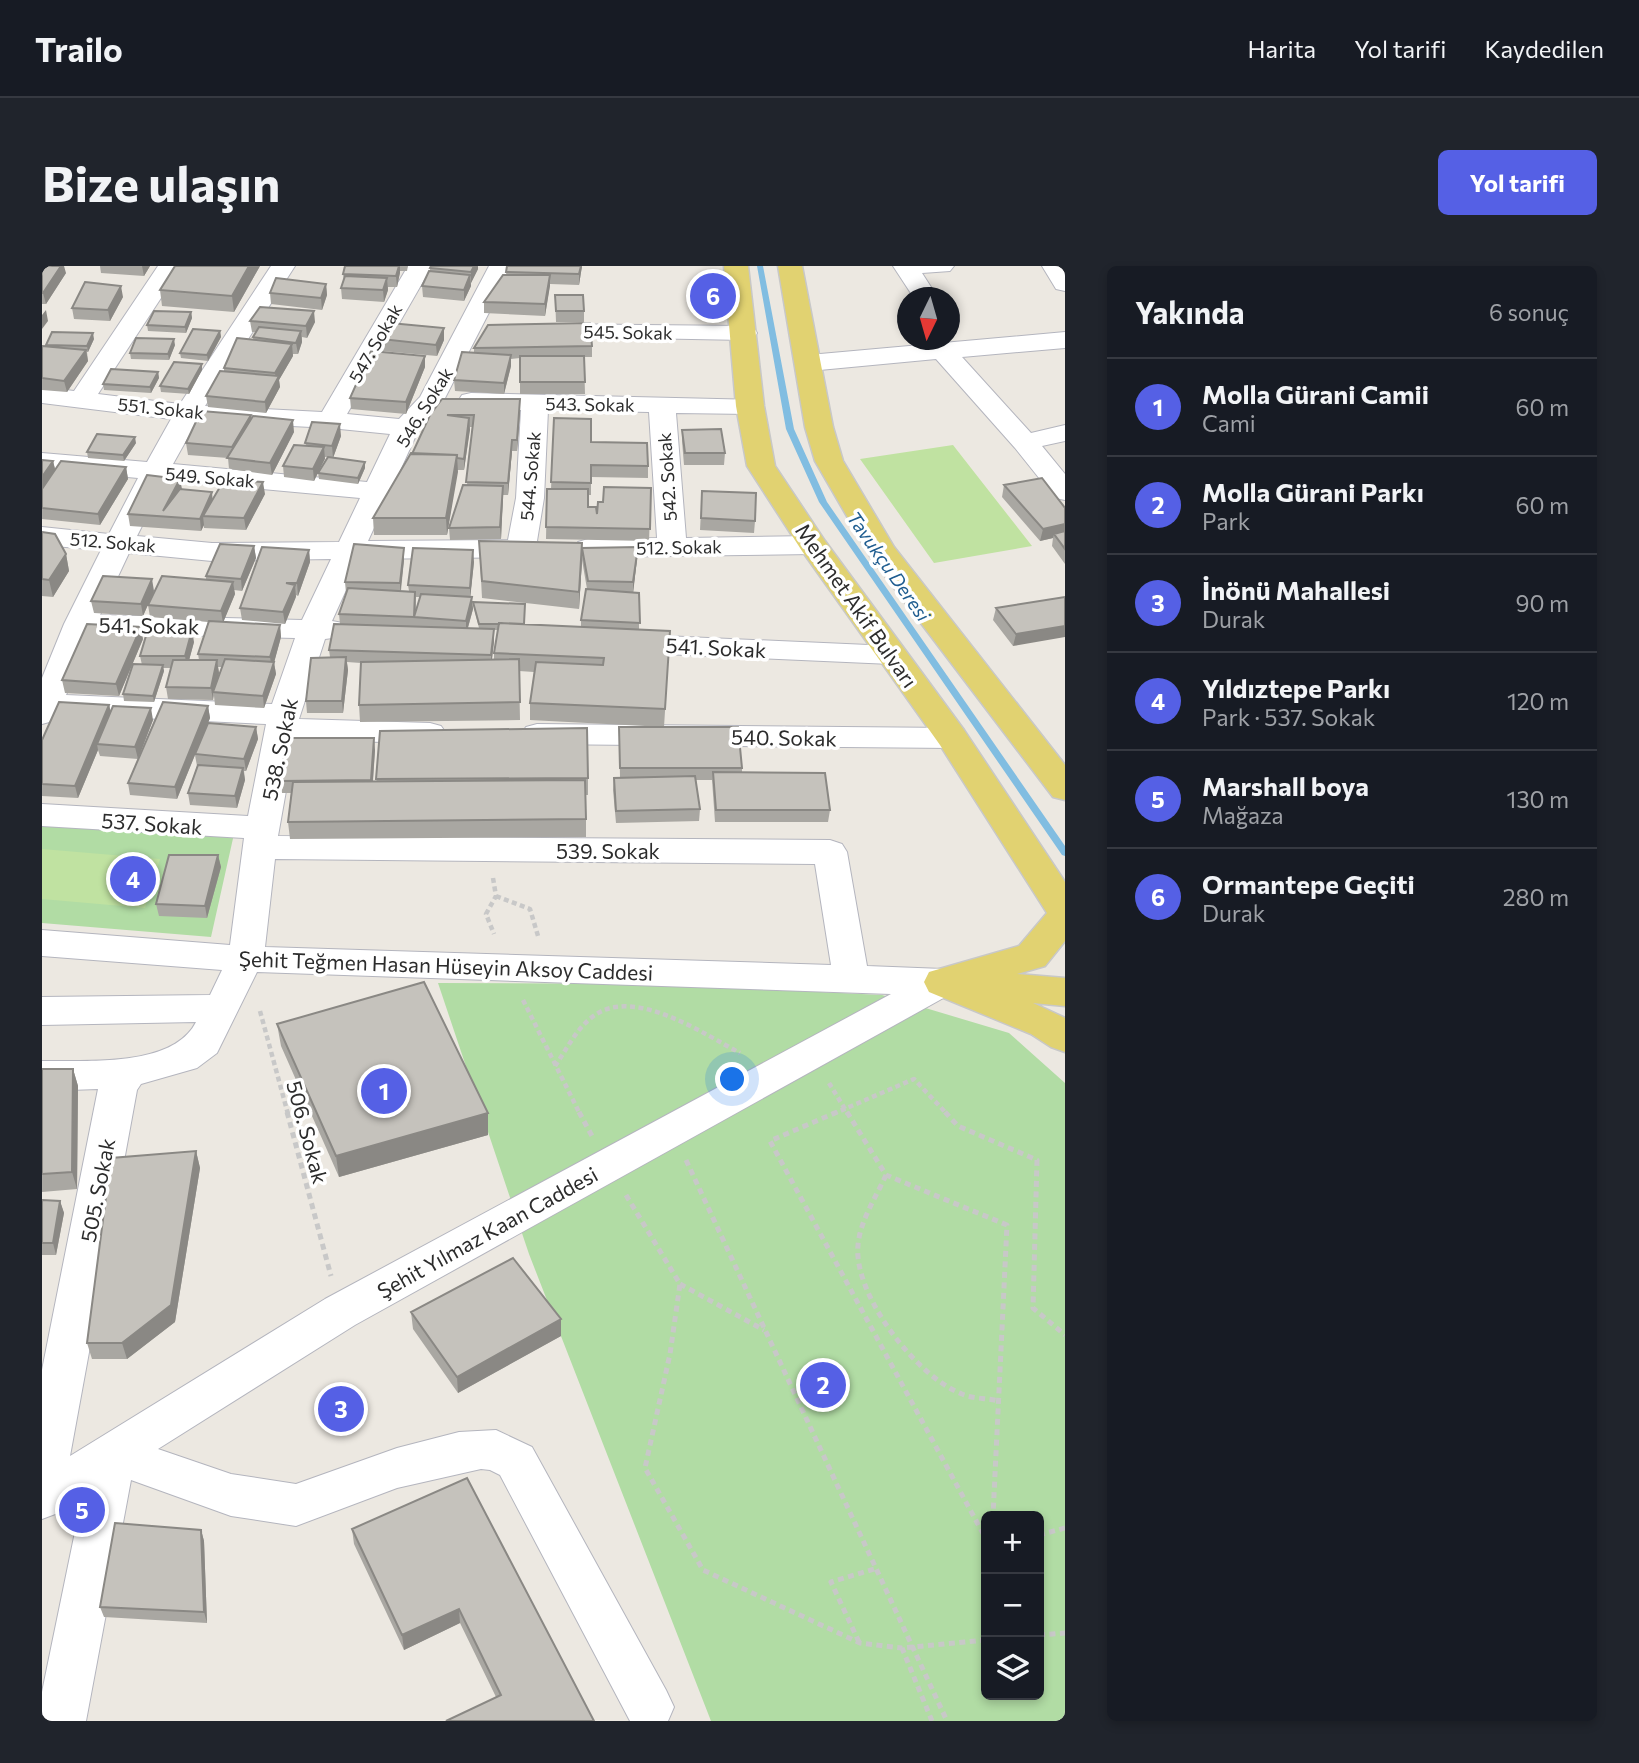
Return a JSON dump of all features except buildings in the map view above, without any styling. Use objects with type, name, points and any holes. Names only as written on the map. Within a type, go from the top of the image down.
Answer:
[{"type":"main road","name":"Mehmet Akif Bulvarı","points":[[736,266],[745,333],[750,406],[761,466],[813,545],[952,738],[1065,914]]},
{"type":"main road","points":[[790,266],[810,363],[818,427],[829,461],[881,550],[1065,789]]},
{"type":"main road","points":[[943,982],[1032,956],[1065,914]]},
{"type":"main road","points":[[943,982],[1065,992]]},
{"type":"main road","points":[[943,982],[1045,1024],[1065,1037]]},
{"type":"street","points":[[82,399],[170,266]]},
{"type":"street","points":[[283,266],[188,413],[118,542],[43,708],[455,733]]},
{"type":"street","name":"547. Sokak","points":[[330,421],[420,266]]},
{"type":"street","name":"546. Sokak","points":[[349,549],[407,428],[431,400],[470,330],[501,266]]},
{"type":"street","points":[[905,266],[942,266]]},
{"type":"street","points":[[905,266],[919,287]]},
{"type":"street","points":[[1054,266],[1065,284]]},
{"type":"street","name":"545. Sokak","points":[[470,330],[745,333]]},
{"type":"street","points":[[960,342],[1065,340]]},
{"type":"street","points":[[810,363],[898,350]]},
{"type":"street","points":[[958,350],[1065,492]]},
{"type":"street","name":"551. Sokak","points":[[42,395],[188,413],[407,428]]},
{"type":"street","name":"543. Sokak","points":[[431,400],[750,406]]},
{"type":"street","name":"544. Sokak","points":[[522,548],[530,498],[535,402]]},
{"type":"street","name":"542. Sokak","points":[[662,406],[672,548]]},
{"type":"street","points":[[1025,442],[1065,433]]},
{"type":"street","name":"549. Sokak","points":[[42,461],[379,491]]},
{"type":"street","name":"512. Sokak","points":[[42,536],[212,552],[813,545]]},
{"type":"street","name":"538. Sokak","points":[[246,959],[261,838],[282,722],[313,629],[349,549]]},
{"type":"street","name":"541. Sokak","points":[[79,624],[368,632]]},
{"type":"street","name":"541. Sokak","points":[[588,641],[891,655]]},
{"type":"street","name":"540. Sokak","points":[[510,734],[952,738]]},
{"type":"street","name":"537. Sokak","points":[[42,815],[261,838]]},
{"type":"street","name":"539. Sokak","points":[[261,838],[488,849],[830,852],[851,978]]},
{"type":"street","name":"Şehit Teğmen Hasan Hüseyin Aksoy Caddesi","points":[[42,943],[246,959],[943,982]]},
{"type":"street","points":[[42,1076],[128,1073],[184,1058],[204,1043],[246,959]]},
{"type":"street","name":"Şehit Yılmaz Kaan Caddesi","points":[[42,1498],[340,1312],[943,982]]},
{"type":"street","points":[[42,1011],[222,1008]]},
{"type":"street","name":"505. Sokak","points":[[42,1485],[111,1111],[118,1087],[128,1073]]},
{"type":"street","points":[[61,1721],[113,1454],[231,1495],[296,1505],[397,1468],[459,1452],[496,1450],[516,1461],[649,1707]]},
{"type":"path","points":[[488,849],[496,896],[486,914],[555,1067],[609,1165],[680,1284],[765,1330]]},
{"type":"path","name":"506. Sokak","points":[[246,959],[340,1312]]},
{"type":"path","points":[[555,1067],[573,1039],[597,1013],[622,1007],[657,1011],[794,1063],[845,1108],[886,1175],[1007,1225],[993,1511]]},
{"type":"path","points":[[981,1530],[770,1141],[914,1079],[958,1126],[1037,1160],[1033,1307],[1065,1335]]},
{"type":"path","points":[[672,1130],[947,1721]]},
{"type":"path","points":[[886,1175],[857,1246],[859,1270],[867,1290],[880,1316],[924,1367],[961,1393],[999,1401]]},
{"type":"path","points":[[680,1284],[670,1354],[645,1468],[702,1570],[860,1643],[902,1648],[981,1640]]},
{"type":"path","points":[[1044,1534],[1065,1528]]},
{"type":"path","points":[[860,1643],[831,1582],[874,1569]]},
{"type":"path","points":[[1044,1635],[1065,1633]]},
{"type":"path","points":[[902,1648],[932,1721]]},
{"type":"green space","points":[[953,445],[1032,546],[934,563],[860,459]]},
{"type":"green space","points":[[42,820],[234,834],[211,937],[42,923]]},
{"type":"green space","points":[[42,849],[160,859],[145,908],[42,899]]},
{"type":"green space","points":[[438,983],[654,984],[882,995],[1009,1033],[1065,1083],[1065,1721],[711,1721],[529,1254]]},
{"type":"waterway","name":"Tavukçu Deresi","points":[[760,266],[790,429],[823,502],[1065,853]]},
{"type":"place","name":"Ormantepe Geçiti","points":[[713,296]]},
{"type":"place","name":"Yıldıztepe Parkı","points":[[133,879]]},
{"type":"place","name":"Molla Gürani Camii","points":[[384,1091]]},
{"type":"place","name":"Molla Gürani Parkı","points":[[823,1385]]},
{"type":"place","name":"İnönü Mahallesi","points":[[341,1409]]},
{"type":"place","name":"Marshall boya","points":[[82,1510]]}]
